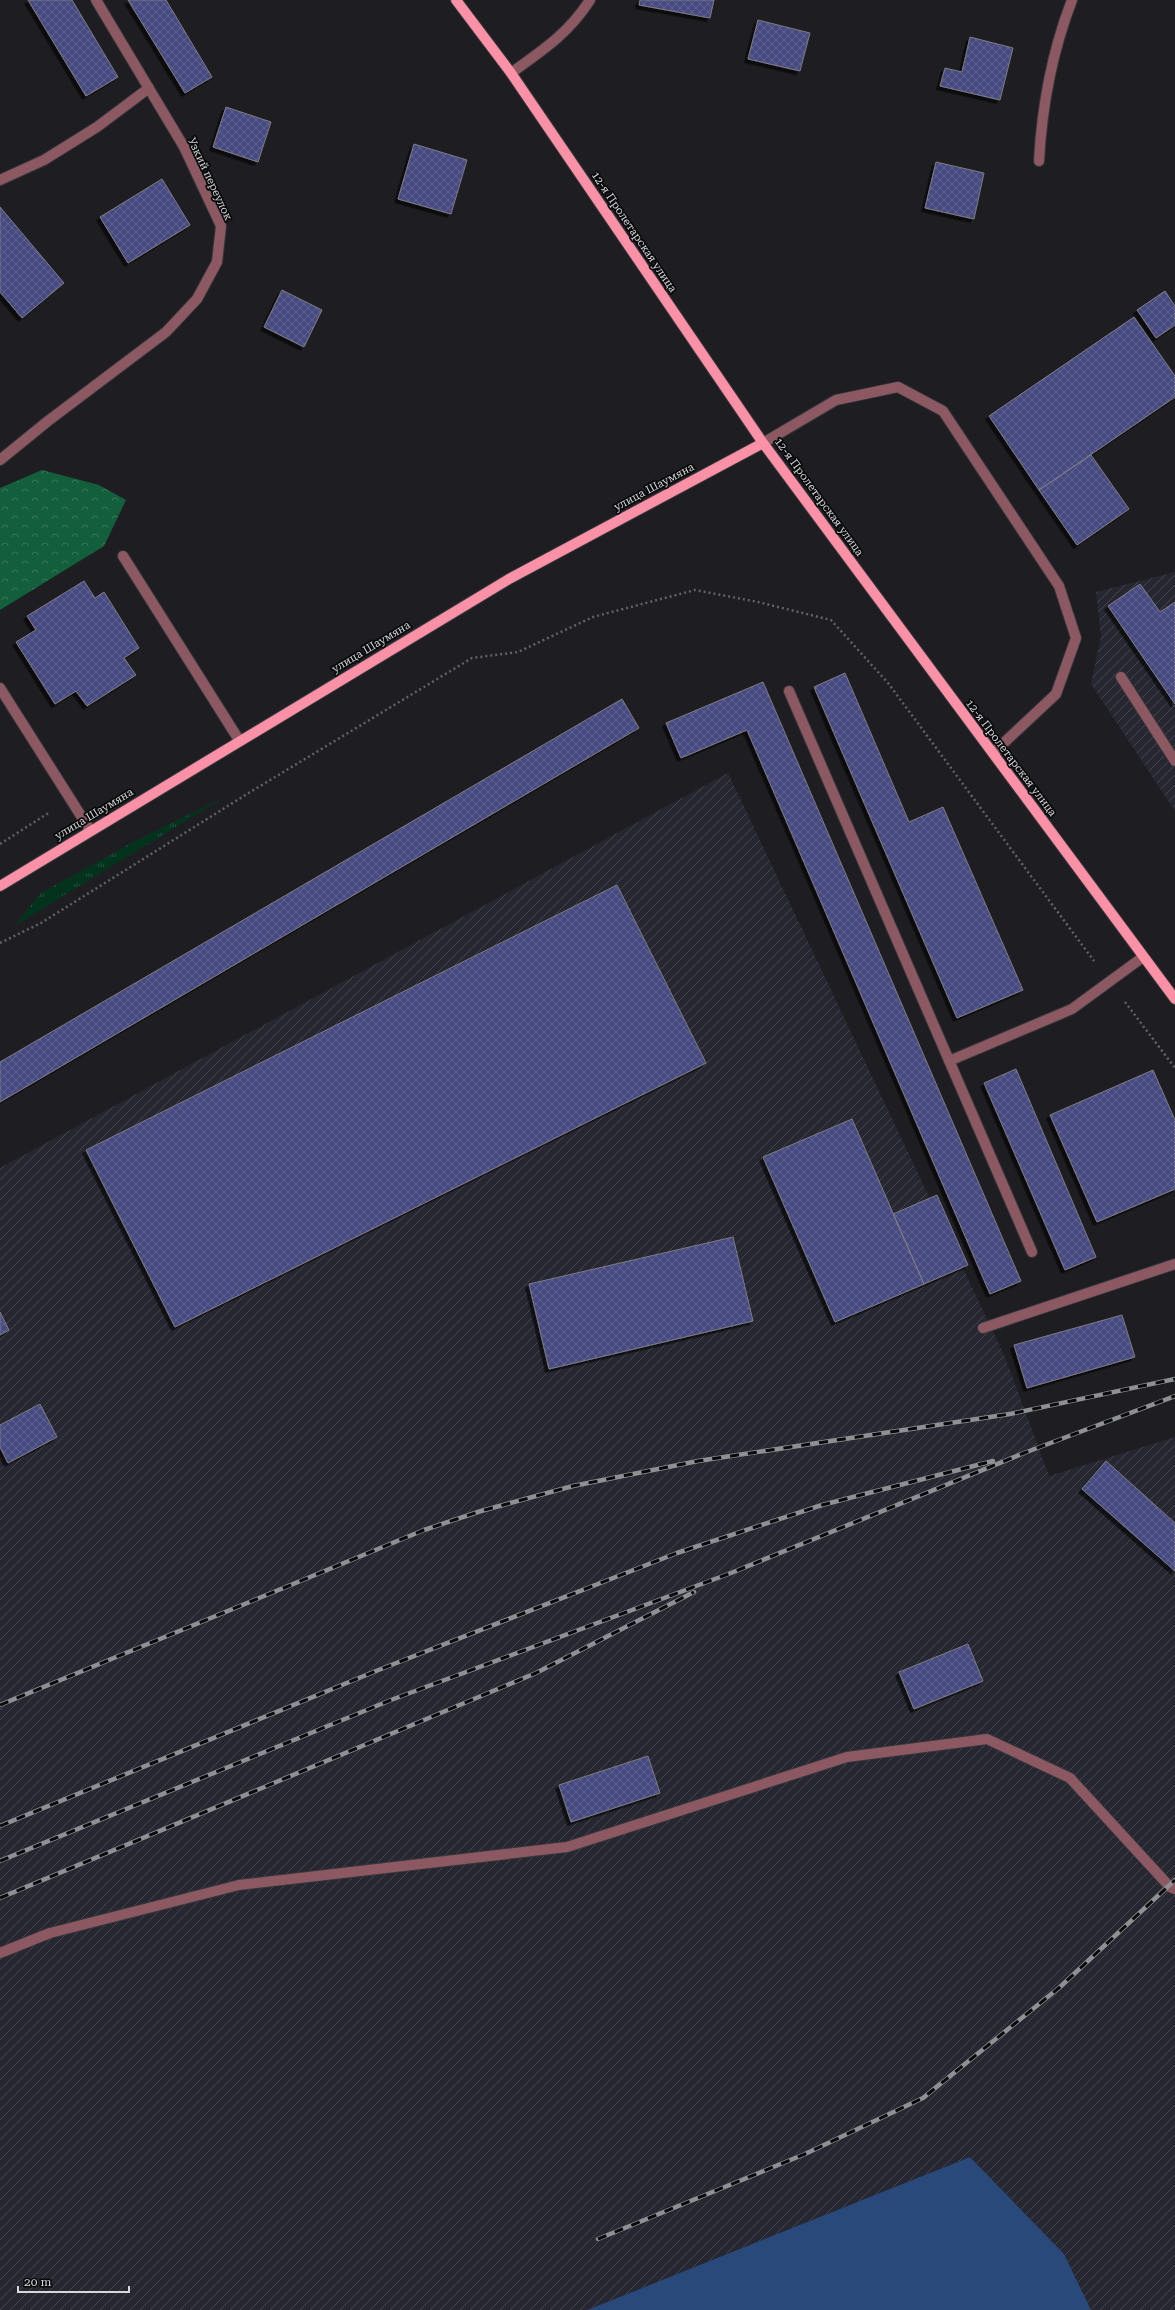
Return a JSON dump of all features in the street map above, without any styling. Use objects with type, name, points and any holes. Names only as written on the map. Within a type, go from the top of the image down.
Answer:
[{"type":"main road","name":"12-я Пролетарская улица","points":[[456,0],[511,73],[763,442],[1143,956],[1172,989],[1175,999]]},
{"type":"main road","name":"улица Шаумяна","points":[[0,886],[239,740],[509,579],[763,442]]},
{"type":"street","name":"Узкий переулок","points":[[0,460],[48,421],[166,332],[197,299],[217,262],[221,226],[184,147],[96,0]]},
{"type":"street","points":[[511,73],[559,39],[582,13],[590,0]]},
{"type":"street","points":[[1039,161],[1041,125],[1049,75],[1058,36],[1072,0]]},
{"type":"street","points":[[0,180],[44,160],[97,127],[149,88]]},
{"type":"street","points":[[763,442],[836,400],[898,387],[944,411],[1058,586],[1076,638],[1056,694],[993,753]]},
{"type":"street","points":[[123,556],[239,740]]},
{"type":"street","points":[[1121,677],[1175,761]]},
{"type":"street","points":[[0,688],[90,830]]},
{"type":"street","points":[[789,691],[1032,1252]]},
{"type":"street","points":[[949,1061],[1072,1009],[1143,956]]},
{"type":"street","points":[[983,1328],[1175,1264]]},
{"type":"street","points":[[0,1953],[50,1933],[239,1885],[567,1848],[847,1757],[987,1739],[1070,1778],[1170,1887],[1175,1889]]},
{"type":"path","points":[[0,943],[41,923],[247,794],[472,658],[518,652],[593,617],[695,590],[831,620],[888,683],[1175,1068]]},
{"type":"path","points":[[0,844],[70,800]]},
{"type":"shaded area","points":[[1175,572],[1175,811],[1091,684],[1101,636],[1096,592]]},
{"type":"shaded area","points":[[728,773],[1005,1357],[1049,1476],[1175,1437],[1175,2310],[1091,2310],[1064,2254],[970,2157],[587,2310],[0,2310],[0,1168]]},
{"type":"green space","points":[[42,470],[99,485],[126,500],[104,546],[0,610],[0,488]]},
{"type":"green space","points":[[225,797],[14,926],[41,893],[137,840]]},
{"type":"water","points":[[970,2157],[1064,2254],[1091,2310],[587,2310]]},
{"type":"building","points":[[28,0],[72,0],[118,77],[86,96]]},
{"type":"building","points":[[128,0],[166,0],[212,77],[185,93]]},
{"type":"building","points":[[640,0],[714,0],[710,18],[639,5]]},
{"type":"building","points":[[758,20],[810,33],[800,71],[748,59]]},
{"type":"building","points":[[970,37],[1013,48],[1000,100],[940,86],[945,68],[962,72]]},
{"type":"building","points":[[226,107],[271,122],[258,162],[213,147]]},
{"type":"building","points":[[414,144],[467,160],[451,214],[398,199]]},
{"type":"building","points":[[936,162],[984,173],[974,219],[925,208]]},
{"type":"building","points":[[162,179],[190,225],[128,263],[100,217]]},
{"type":"building","points":[[0,207],[64,283],[22,318],[0,292]]},
{"type":"building","points":[[282,290],[322,310],[304,347],[264,327]]},
{"type":"building","points":[[1165,291],[1175,306],[1175,325],[1156,338],[1137,310]]},
{"type":"building","points":[[1134,317],[1175,376],[1175,397],[1039,490],[989,416]]},
{"type":"building","points":[[1091,455],[1129,509],[1077,545],[1039,490]]},
{"type":"building","points":[[84,581],[95,598],[104,592],[139,648],[124,658],[136,675],[87,706],[76,691],[55,704],[16,642],[36,630],[27,616]]},
{"type":"building","points":[[1140,584],[1160,612],[1175,602],[1175,704],[1108,606]]},
{"type":"building","points":[[845,673],[909,822],[943,807],[1023,990],[957,1018],[814,687]]},
{"type":"building","points":[[763,682],[1021,1281],[990,1294],[747,730],[681,758],[666,723]]},
{"type":"building","points":[[622,699],[639,728],[0,1102],[0,1062]]},
{"type":"building","points":[[617,885],[706,1063],[175,1327],[86,1150]]},
{"type":"building","points":[[1016,1069],[1096,1257],[1065,1270],[984,1083]]},
{"type":"building","points":[[1153,1070],[1175,1120],[1175,1189],[1097,1222],[1050,1115]]},
{"type":"building","points":[[852,1119],[924,1284],[835,1322],[763,1157]]},
{"type":"building","points":[[937,1195],[968,1265],[924,1284],[893,1214]]},
{"type":"building","points":[[733,1237],[753,1321],[549,1369],[529,1284]]},
{"type":"building","points":[[0,1312],[9,1330],[0,1335]]},
{"type":"building","points":[[1122,1315],[1135,1357],[1027,1388],[1014,1345]]},
{"type":"building","points":[[40,1404],[57,1437],[8,1463],[0,1447],[0,1425]]},
{"type":"building","points":[[1106,1461],[1175,1523],[1175,1571],[1082,1489]]},
{"type":"building","points":[[968,1644],[983,1681],[914,1709],[899,1672]]},
{"type":"building","points":[[648,1756],[660,1793],[571,1822],[559,1785]]},
{"type":"railway","points":[[0,1705],[424,1530],[481,1511],[573,1486],[698,1461],[1010,1414],[1175,1379]]},
{"type":"railway","points":[[0,1861],[391,1700],[731,1573],[1024,1453],[1175,1396]]},
{"type":"railway","points":[[0,1826],[376,1671],[677,1553],[822,1505],[993,1461]]},
{"type":"railway","points":[[0,1898],[536,1673],[694,1592]]},
{"type":"railway","points":[[598,2239],[805,2154],[923,2098],[1060,1987],[1175,1880]]}]
